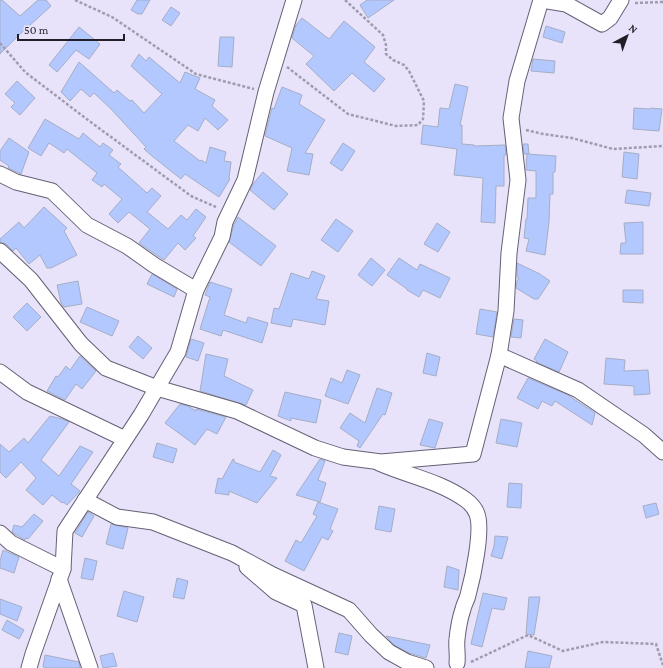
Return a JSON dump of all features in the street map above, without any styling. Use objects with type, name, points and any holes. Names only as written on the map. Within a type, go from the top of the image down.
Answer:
[{"type":"street","points":[[30,668],[33,654],[61,574],[64,531],[125,439],[178,352],[196,290],[222,237],[225,222],[245,180],[275,58],[294,0]]},
{"type":"street","points":[[0,251],[31,280],[81,344],[106,368],[157,388],[237,411],[315,448],[343,457],[381,462],[473,454],[499,354],[506,311],[509,253],[518,180],[511,118],[517,81],[542,0],[566,4],[602,24],[610,18],[621,1]]},
{"type":"street","points":[[0,174],[16,182],[52,191],[87,225],[127,246],[154,265],[196,290]]},
{"type":"street","points":[[499,354],[578,390],[644,435],[663,452]]},
{"type":"street","points":[[0,372],[26,392],[125,439]]},
{"type":"street","points":[[373,461],[402,473],[426,479],[456,493],[467,501],[477,513],[479,531],[474,566],[468,596],[463,608],[456,640],[461,665]]},
{"type":"street","points":[[85,500],[117,517],[153,522],[232,553],[350,610],[371,635],[389,652],[407,662],[426,668]]},
{"type":"street","points":[[0,533],[11,543],[61,574],[90,668]]},
{"type":"street","points":[[232,553],[276,592],[304,605],[316,668]]},
{"type":"path","points":[[75,0],[112,17],[196,74],[266,92]]},
{"type":"path","points":[[275,58],[348,114],[396,126],[418,125],[423,119],[424,101],[409,71],[404,65],[393,60],[386,54],[386,46],[383,35],[345,0]]},
{"type":"path","points":[[621,1],[663,2]]},
{"type":"path","points":[[0,43],[25,72],[191,196],[229,213]]},
{"type":"path","points":[[512,127],[543,134],[572,138],[613,149],[663,146]]},
{"type":"path","points":[[461,665],[528,635],[563,651],[603,642],[656,644],[663,665]]},
{"type":"building","points":[[0,0],[2,0],[20,16],[38,0],[46,0],[51,6],[0,54]]},
{"type":"building","points":[[137,0],[150,0],[142,14],[138,14],[131,10]]},
{"type":"building","points":[[367,0],[394,0],[368,18],[360,5]]},
{"type":"building","points":[[171,7],[180,13],[171,26],[162,20]]},
{"type":"building","points":[[302,18],[329,39],[344,21],[375,47],[364,62],[385,79],[374,92],[352,73],[334,91],[306,64],[314,56],[292,38],[296,25]]},
{"type":"building","points":[[546,26],[565,32],[562,43],[543,37]]},
{"type":"building","points":[[79,27],[100,44],[89,59],[76,50],[57,72],[49,65]]},
{"type":"building","points":[[220,37],[234,37],[232,67],[218,66]]},
{"type":"building","points":[[139,54],[146,61],[149,57],[180,83],[185,72],[200,78],[195,89],[215,100],[212,106],[228,120],[218,130],[205,118],[198,131],[188,125],[174,141],[200,161],[201,160],[206,163],[210,147],[226,152],[224,161],[231,162],[230,179],[219,197],[185,174],[181,179],[152,156],[144,149],[146,147],[94,93],[90,97],[81,89],[70,101],[61,92],[79,62],[114,93],[117,90],[130,101],[132,100],[144,113],[162,94],[131,66]]},
{"type":"building","points":[[533,59],[555,61],[554,73],[531,71]]},
{"type":"building","points":[[17,81],[35,98],[20,115],[11,107],[15,103],[5,94]]},
{"type":"building","points":[[455,84],[468,87],[460,125],[462,125],[462,144],[474,146],[505,145],[506,155],[504,155],[504,186],[496,186],[495,223],[481,222],[483,178],[454,175],[457,149],[421,144],[423,125],[438,127],[440,108],[449,109]]},
{"type":"building","points":[[282,87],[302,95],[299,104],[325,120],[305,153],[313,154],[309,175],[287,171],[292,148],[265,136],[272,108],[274,109]]},
{"type":"building","points":[[634,108],[662,109],[659,131],[633,129]]},
{"type":"building","points":[[45,119],[79,139],[83,133],[100,147],[103,143],[113,150],[109,155],[121,164],[118,167],[147,193],[152,188],[161,196],[147,212],[168,229],[181,215],[187,220],[196,209],[206,217],[193,236],[196,238],[185,250],[178,243],[164,260],[139,243],[150,229],[129,212],[118,223],[109,214],[122,199],[104,184],[102,187],[92,180],[97,173],[67,149],[64,153],[49,143],[41,156],[28,148]]},
{"type":"building","points":[[9,138],[29,152],[21,174],[8,168],[9,166],[0,160],[0,151]]},
{"type":"building","points":[[343,143],[355,151],[342,171],[330,163]]},
{"type":"building","points":[[523,144],[528,144],[529,154],[524,154]]},
{"type":"building","points":[[624,152],[639,154],[637,179],[622,177]]},
{"type":"building","points":[[527,154],[556,156],[555,172],[553,172],[553,194],[550,194],[549,222],[545,255],[526,251],[529,239],[524,238],[528,198],[536,198],[536,171],[526,170]]},
{"type":"building","points":[[263,172],[288,194],[274,210],[250,190]]},
{"type":"building","points":[[627,190],[651,193],[649,206],[625,203]]},
{"type":"building","points":[[44,207],[67,228],[64,231],[77,255],[51,268],[47,268],[40,255],[29,264],[16,248],[13,251],[6,244],[0,242],[0,239],[19,222],[24,228]]},
{"type":"building","points":[[238,217],[276,246],[261,266],[229,242]]},
{"type":"building","points":[[336,219],[353,231],[338,252],[321,240]]},
{"type":"building","points":[[643,222],[643,254],[620,254],[621,243],[626,243],[624,223]]},
{"type":"building","points":[[437,223],[450,232],[438,252],[424,244]]},
{"type":"building","points":[[371,258],[385,270],[372,286],[358,275]]},
{"type":"building","points":[[399,258],[417,270],[420,264],[450,278],[440,298],[423,290],[419,297],[387,275]]},
{"type":"building","points":[[517,263],[540,274],[550,281],[538,299],[534,299],[516,288],[519,278],[517,277]]},
{"type":"building","points":[[312,271],[325,276],[316,299],[329,301],[325,325],[293,319],[291,327],[271,323],[274,308],[279,309],[291,273],[309,279]]},
{"type":"building","points":[[152,274],[177,289],[174,297],[147,284]]},
{"type":"building","points":[[78,281],[82,304],[64,307],[61,303],[57,285]]},
{"type":"building","points":[[210,282],[232,289],[224,315],[246,323],[248,317],[268,323],[262,343],[223,330],[221,336],[200,329],[210,297],[205,295]]},
{"type":"building","points":[[623,290],[643,290],[643,303],[623,302]]},
{"type":"building","points":[[27,303],[41,317],[27,331],[13,317]]},
{"type":"building","points":[[87,307],[119,321],[112,336],[80,322]]},
{"type":"building","points":[[480,309],[497,312],[493,337],[476,334]]},
{"type":"building","points":[[514,319],[523,320],[521,338],[511,337]]},
{"type":"building","points":[[138,336],[152,348],[143,359],[129,347]]},
{"type":"building","points":[[191,339],[204,343],[198,361],[186,357]]},
{"type":"building","points":[[545,339],[568,352],[559,372],[536,362],[537,361],[534,359]]},
{"type":"building","points":[[427,353],[440,357],[436,376],[423,373]]},
{"type":"building","points":[[206,354],[228,359],[224,376],[253,390],[246,405],[200,391]]},
{"type":"building","points":[[80,356],[96,371],[82,389],[76,384],[65,400],[47,391],[56,376],[58,377],[66,366],[70,370]]},
{"type":"building","points":[[606,358],[625,360],[624,371],[648,370],[650,394],[634,395],[634,386],[604,384]]},
{"type":"building","points":[[347,370],[360,375],[348,404],[325,396],[331,378],[342,383]]},
{"type":"building","points":[[528,378],[566,394],[595,413],[592,425],[555,401],[552,406],[542,401],[538,409],[517,398]]},
{"type":"building","points":[[377,388],[392,393],[385,415],[383,414],[360,448],[357,446],[359,441],[340,428],[350,413],[365,423]]},
{"type":"building","points":[[285,392],[321,400],[316,423],[291,418],[291,421],[278,416]]},
{"type":"building","points":[[180,404],[188,406],[196,411],[196,409],[226,417],[217,434],[207,429],[195,445],[165,423]]},
{"type":"building","points":[[50,416],[69,422],[41,460],[59,476],[80,446],[93,452],[71,484],[80,491],[67,505],[52,495],[43,505],[26,490],[36,478],[21,462],[6,478],[0,472],[0,444],[9,452],[24,438],[28,443]]},
{"type":"building","points":[[429,419],[443,423],[435,448],[420,445]]},
{"type":"building","points":[[501,419],[522,423],[517,447],[496,443]]},
{"type":"building","points":[[157,443],[177,449],[173,463],[153,457]]},
{"type":"building","points":[[273,450],[281,455],[270,476],[277,478],[257,503],[229,491],[229,495],[215,493],[218,478],[222,479],[233,459],[234,462],[260,472]]},
{"type":"building","points":[[320,459],[325,461],[318,480],[326,483],[320,502],[296,495]]},
{"type":"building","points":[[509,483],[522,484],[521,508],[507,507]]},
{"type":"building","points":[[318,502],[338,509],[330,529],[333,531],[328,540],[322,537],[304,571],[285,561],[296,540],[301,543],[317,516],[313,514]]},
{"type":"building","points":[[656,503],[659,514],[646,518],[643,506]]},
{"type":"building","points":[[379,506],[395,509],[391,532],[375,529]]},
{"type":"building","points":[[88,512],[94,516],[82,537],[75,533]]},
{"type":"building","points":[[34,514],[43,521],[28,539],[26,538],[25,540],[12,532],[14,525],[22,527]]},
{"type":"building","points":[[111,524],[128,528],[123,549],[106,544]]},
{"type":"building","points":[[495,536],[508,537],[502,559],[491,556]]},
{"type":"building","points":[[3,550],[19,557],[14,573],[0,568]]},
{"type":"building","points":[[85,558],[97,561],[93,580],[81,578]]},
{"type":"building","points":[[447,566],[459,570],[458,590],[444,587]]},
{"type":"building","points":[[177,578],[188,581],[184,599],[173,597]]},
{"type":"building","points":[[124,591],[144,597],[137,622],[117,616]]},
{"type":"building","points":[[483,593],[507,598],[504,610],[492,608],[482,647],[471,644]]},
{"type":"building","points":[[529,597],[540,597],[534,635],[526,634]]},
{"type":"building","points":[[0,599],[22,607],[17,621],[0,614]]},
{"type":"building","points":[[7,620],[24,630],[19,639],[2,630]]},
{"type":"building","points":[[339,633],[352,636],[348,655],[335,652]]},
{"type":"building","points":[[386,636],[430,645],[426,658],[409,653],[394,645]]},
{"type":"building","points":[[528,651],[552,656],[549,668],[525,668]]},
{"type":"building","points":[[113,653],[117,666],[103,668],[100,656]]},
{"type":"building","points":[[45,655],[79,662],[80,668],[43,667]]}]
